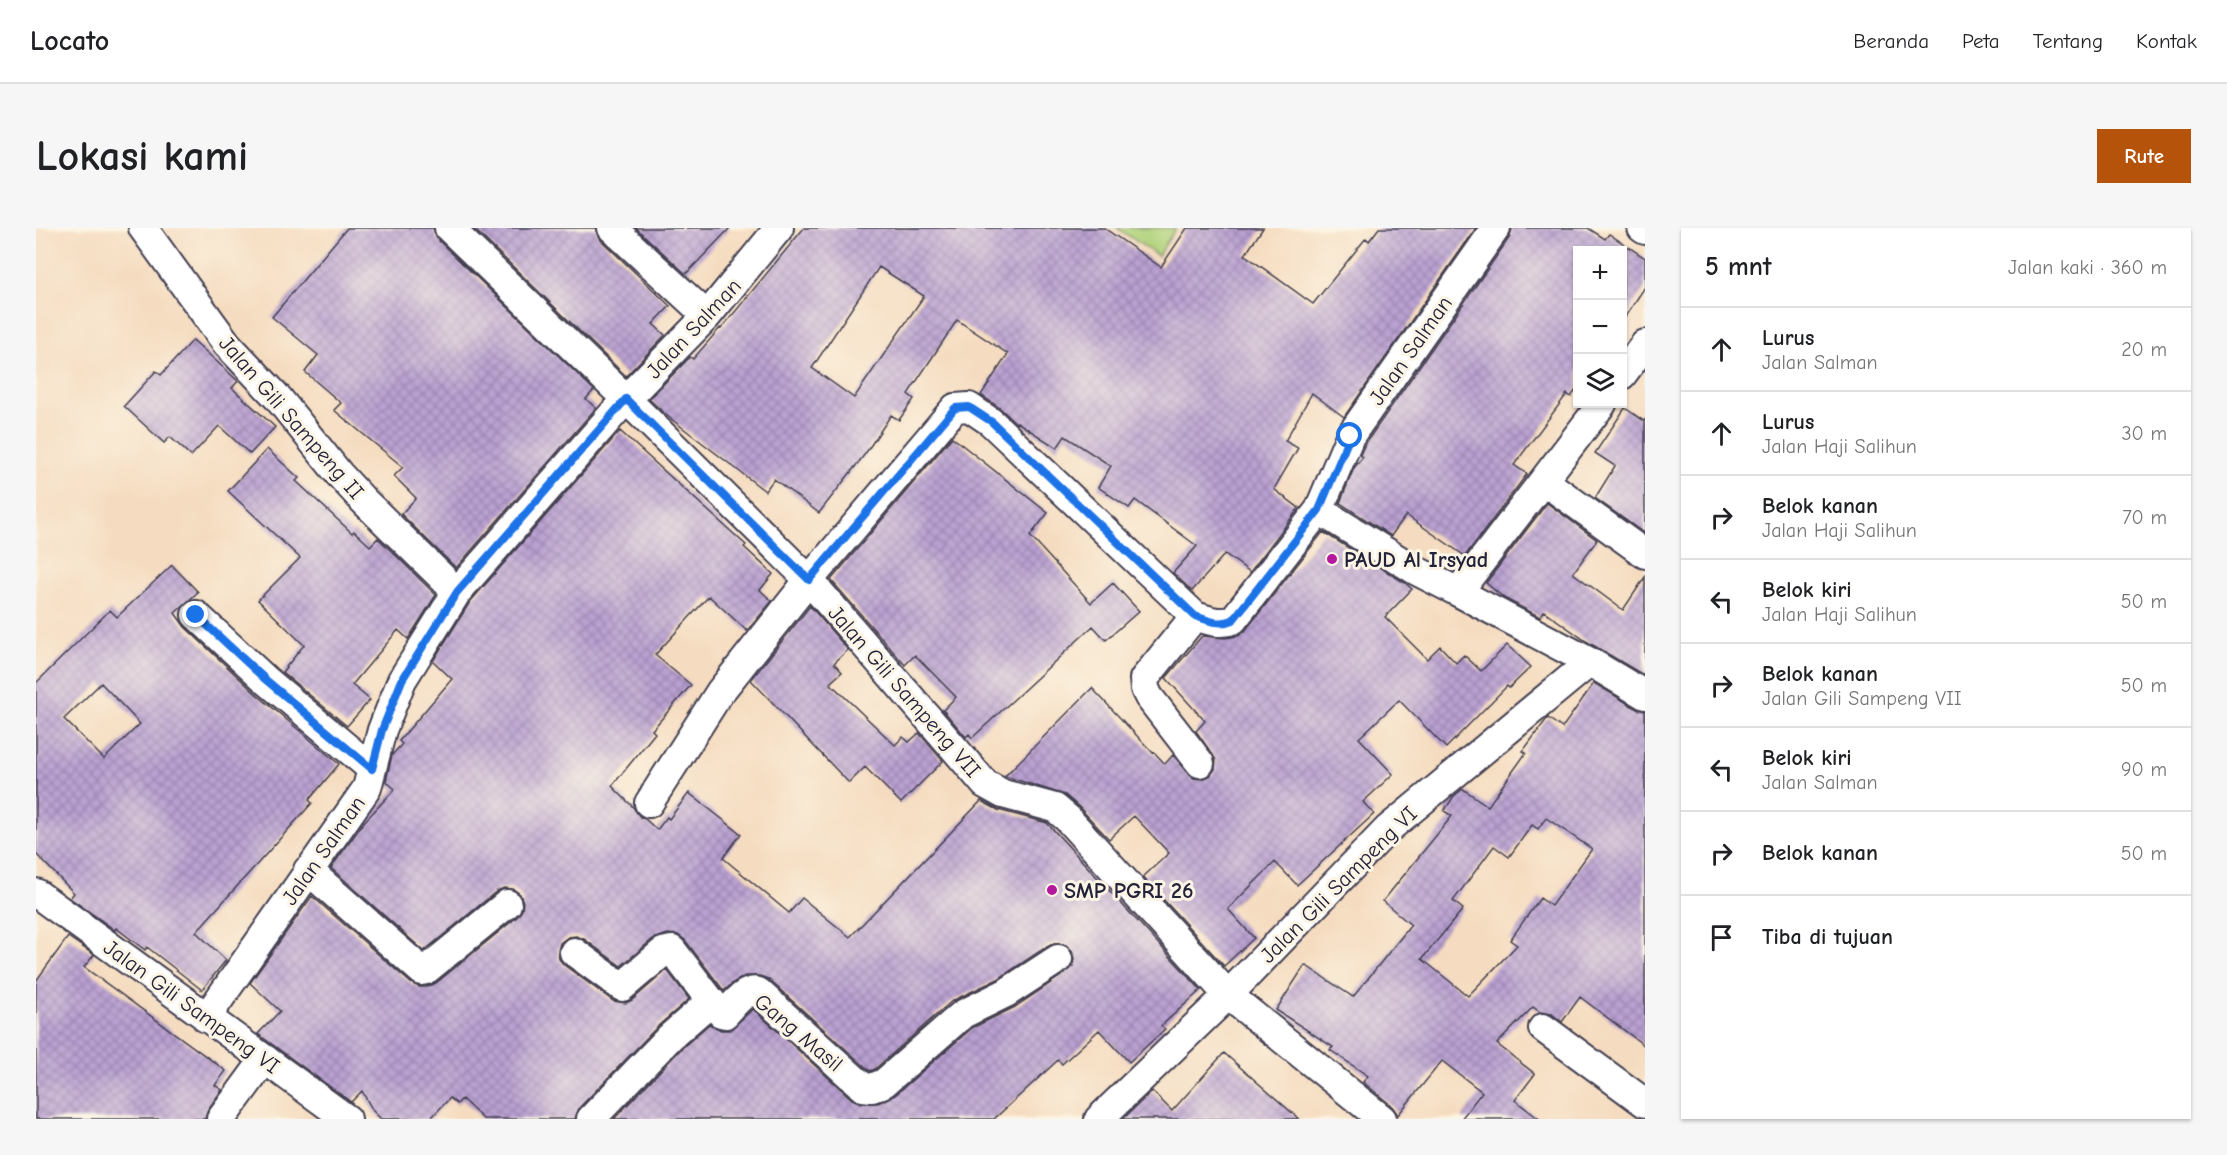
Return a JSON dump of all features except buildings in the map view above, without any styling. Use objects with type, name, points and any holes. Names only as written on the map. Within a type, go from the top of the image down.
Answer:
[{"type":"street","name":"Jalan Gili Sampeng II","points":[[143,228],[227,344],[278,398],[333,467],[363,500],[457,592]]},
{"type":"street","name":"Jalan Gili Sampeng VII","points":[[449,228],[809,580],[985,784],[1003,794],[1055,808],[1067,818],[1228,995],[1382,1119]]},
{"type":"street","points":[[612,228],[707,316]]},
{"type":"street","name":"Jalan Salman","points":[[206,1018],[367,788],[382,730],[402,680],[457,592],[626,399],[707,316],[779,228]]},
{"type":"street","name":"Jalan Salman","points":[[1195,616],[1215,622],[1233,620],[1319,510],[1350,436],[1496,228]]},
{"type":"street","points":[[1627,369],[1645,344]]},
{"type":"street","points":[[648,803],[720,692],[809,580],[955,408],[969,407],[992,422],[1195,616],[1144,679],[1149,697],[1200,763]]},
{"type":"street","points":[[1458,592],[1599,408]]},
{"type":"street","points":[[1544,481],[1645,554]]},
{"type":"street","points":[[1319,510],[1415,570],[1590,662],[1645,695]]},
{"type":"street","points":[[196,615],[266,680],[372,769]]},
{"type":"street","name":"Jalan Gili Sampeng VI","points":[[1099,1119],[1228,995],[1388,829],[1590,662]]},
{"type":"street","points":[[308,870],[422,971],[507,904]]},
{"type":"street","name":"Jalan Gili Sampeng VI","points":[[36,893],[347,1119]]},
{"type":"street","points":[[574,952],[622,987],[663,952],[672,950],[711,1001],[670,1037],[591,1119]]},
{"type":"street","name":"Gang Masil","points":[[711,1001],[721,1013],[725,1014],[746,993],[752,991],[758,993],[864,1087],[872,1088],[884,1083],[963,1014],[1006,993],[1058,960]]},
{"type":"street","points":[[1543,1028],[1645,1103]]},
{"type":"street","points":[[221,1119],[265,1059]]},
{"type":"green space","points":[[1117,228],[1176,228],[1158,256]]},
{"type":"place","name":"PAUD Al Irsyad","points":[[1332,559]]},
{"type":"place","name":"SMP PGRI 26","points":[[1052,890]]},
{"type":"route","points":[[196,615],[266,680],[372,769],[382,730],[402,680],[457,592],[626,399],[809,580],[955,408],[969,407],[992,422],[1195,616],[1215,622],[1233,620],[1319,510],[1350,436]]}]
